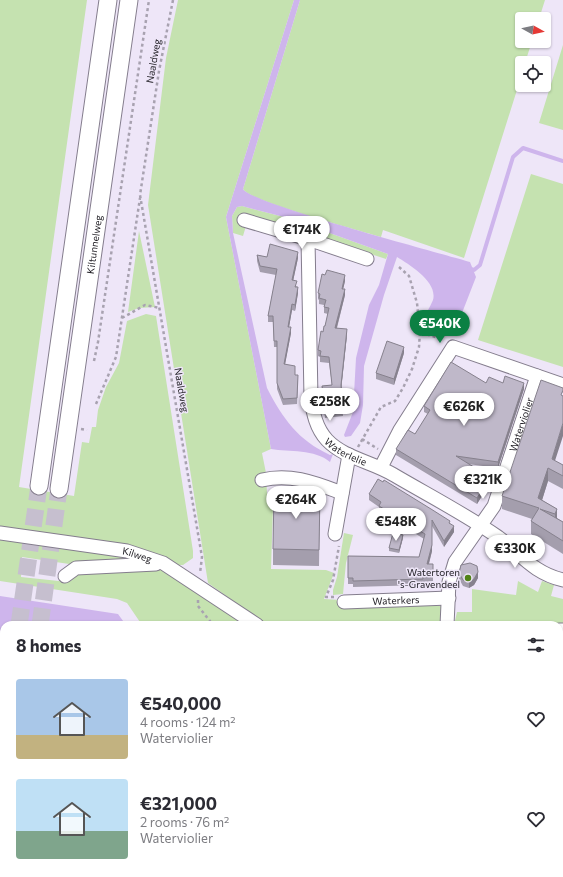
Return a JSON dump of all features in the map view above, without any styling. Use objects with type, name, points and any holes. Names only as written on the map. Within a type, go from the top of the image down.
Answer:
[{"type":"main road","name":"Kiltunnelweg","points":[[39,486],[108,0]]},
{"type":"main road","name":"Kiltunnelweg","points":[[59,489],[129,0]]},
{"type":"street","points":[[244,220],[308,239],[367,259]]},
{"type":"street","name":"Waterlelie","points":[[308,239],[309,334],[313,415],[317,426],[327,440],[351,456],[381,467],[481,527]]},
{"type":"street","points":[[381,467],[400,430],[453,347],[563,385]]},
{"type":"street","name":"Waterviolier","points":[[447,621],[449,582],[455,562],[481,527],[494,506],[537,376]]},
{"type":"street","points":[[335,534],[342,493],[351,456]]},
{"type":"street","points":[[262,480],[274,477],[303,479],[342,493]]},
{"type":"street","points":[[481,527],[498,538],[534,569],[563,580]]},
{"type":"street","name":"Kilweg","points":[[0,533],[127,551],[163,563],[251,621]]},
{"type":"street","points":[[65,576],[76,568],[163,563]]},
{"type":"street","name":"Waterkers","points":[[344,602],[449,598]]},
{"type":"path","name":"Kiltunnelweg","points":[[92,365],[98,342],[149,0]]},
{"type":"path","name":"Naaldweg","points":[[96,404],[116,357],[159,71],[173,0]]},
{"type":"path","name":"Naaldweg","points":[[140,195],[202,557],[198,587],[198,606],[210,621]]},
{"type":"path","points":[[351,456],[375,420],[381,407],[395,401],[412,369],[419,347],[420,332],[417,303],[408,276],[399,267]]},
{"type":"path","points":[[122,318],[145,305],[160,308]]},
{"type":"path","points":[[420,332],[448,342],[453,347]]},
{"type":"path","points":[[79,429],[80,422]]},
{"type":"path","points":[[362,439],[387,454]]},
{"type":"path","points":[[326,597],[333,580],[341,536],[335,534]]},
{"type":"green space","points":[[0,0],[87,0],[19,487],[74,496],[82,442],[89,443],[92,427],[96,427],[98,410],[106,387],[119,363],[127,321],[146,314],[156,316],[193,551],[193,558],[183,565],[173,565],[0,530]]},
{"type":"green space","points":[[178,0],[294,0],[226,217],[271,449],[262,453],[266,473],[267,494],[282,493],[284,506],[273,507],[271,569],[326,570],[334,573],[324,599],[442,606],[443,611],[440,621],[261,621],[208,583],[148,205],[166,58]]},
{"type":"green space","points":[[300,0],[545,0],[541,12],[515,12],[515,48],[530,48],[527,56],[515,56],[515,92],[516,92],[464,258],[383,230],[381,237],[284,208],[264,201],[243,189]]},
{"type":"green space","points":[[563,45],[563,130],[539,123],[549,92],[551,92],[551,84]]},
{"type":"green space","points":[[531,174],[563,184],[563,367],[478,340]]},
{"type":"green space","points":[[242,206],[288,218],[388,254],[386,259],[337,243],[246,226],[243,236],[233,233],[232,216],[237,207]]},
{"type":"green space","points":[[139,231],[155,307],[139,308],[128,312]]},
{"type":"green space","points":[[344,533],[353,535],[346,563],[343,594],[333,595],[333,590],[337,577]]},
{"type":"green space","points":[[0,540],[65,547],[132,558],[133,562],[76,565],[22,557],[21,577],[68,582],[72,580],[73,576],[83,572],[150,568],[162,570],[239,621],[139,621],[127,603],[117,599],[0,581]]},
{"type":"green space","points":[[518,581],[538,592],[542,581],[554,585],[551,596],[563,599],[563,621],[455,621],[457,612],[472,612],[472,589],[516,595]]},
{"type":"shaded area","points":[[294,0],[300,0],[243,189],[253,196],[310,216],[470,262],[476,277],[455,331],[446,332],[433,329],[422,322],[433,300],[431,287],[422,275],[397,257],[384,295],[364,366],[363,405],[360,423],[351,436],[345,437],[344,435],[353,412],[356,358],[369,305],[379,285],[388,254],[288,218],[242,206],[237,207],[232,216],[233,233],[267,388],[292,428],[309,443],[330,455],[333,454],[330,462],[317,455],[309,453],[271,449],[226,217]]},
{"type":"shaded area","points":[[0,596],[118,614],[123,621],[0,621]]},
{"type":"building","points":[[270,244],[298,252],[292,280],[297,281],[295,287],[298,287],[295,305],[292,304],[288,327],[291,327],[284,364],[295,366],[295,375],[298,375],[297,398],[283,399],[277,383],[277,341],[274,341],[273,316],[268,316],[277,269],[260,266],[257,255],[267,257]]},
{"type":"building","points":[[327,270],[345,275],[342,289],[345,289],[335,328],[347,329],[341,385],[343,410],[325,412],[322,386],[332,385],[329,357],[320,356],[321,351],[318,350],[321,331],[323,332],[329,308],[324,307],[326,300],[319,298],[320,294],[318,293],[322,274],[325,275]]},
{"type":"building","points":[[387,341],[404,347],[394,379],[376,373]]},
{"type":"building","points":[[451,362],[486,383],[489,377],[503,383],[505,376],[524,383],[498,462],[456,456],[490,477],[477,498],[396,449],[408,430],[415,434],[430,410],[424,406]]},
{"type":"building","points":[[541,380],[563,388],[561,395],[563,396],[563,423],[552,459],[563,465],[563,476],[548,468],[538,498],[557,509],[555,514],[540,509],[563,522],[563,541],[531,521],[539,508],[502,496]]},
{"type":"building","points":[[378,479],[383,482],[384,480],[431,509],[450,521],[449,523],[454,526],[444,541],[432,520],[432,545],[427,564],[433,564],[433,575],[423,576],[423,579],[353,581],[353,578],[348,578],[348,556],[419,557],[425,534],[379,506],[381,502],[369,494]]},
{"type":"building","points":[[274,491],[320,492],[319,550],[273,549]]},
{"type":"building","points":[[393,533],[403,535],[399,550],[389,548]]},
{"type":"building","name":"Watertoren 's-Gravendeel","points":[[470,563],[477,566],[478,572],[474,579],[469,582],[463,580],[459,573],[461,565]]},
{"type":"waterway","points":[[469,268],[474,270],[480,265],[513,157],[523,148],[563,161]]},
{"type":"tunnel","points":[[20,621],[39,486]]},
{"type":"tunnel","points":[[41,621],[59,489]]},
{"type":"place","name":"Watertoren 's-Gravendeel","points":[[468,578]]}]
